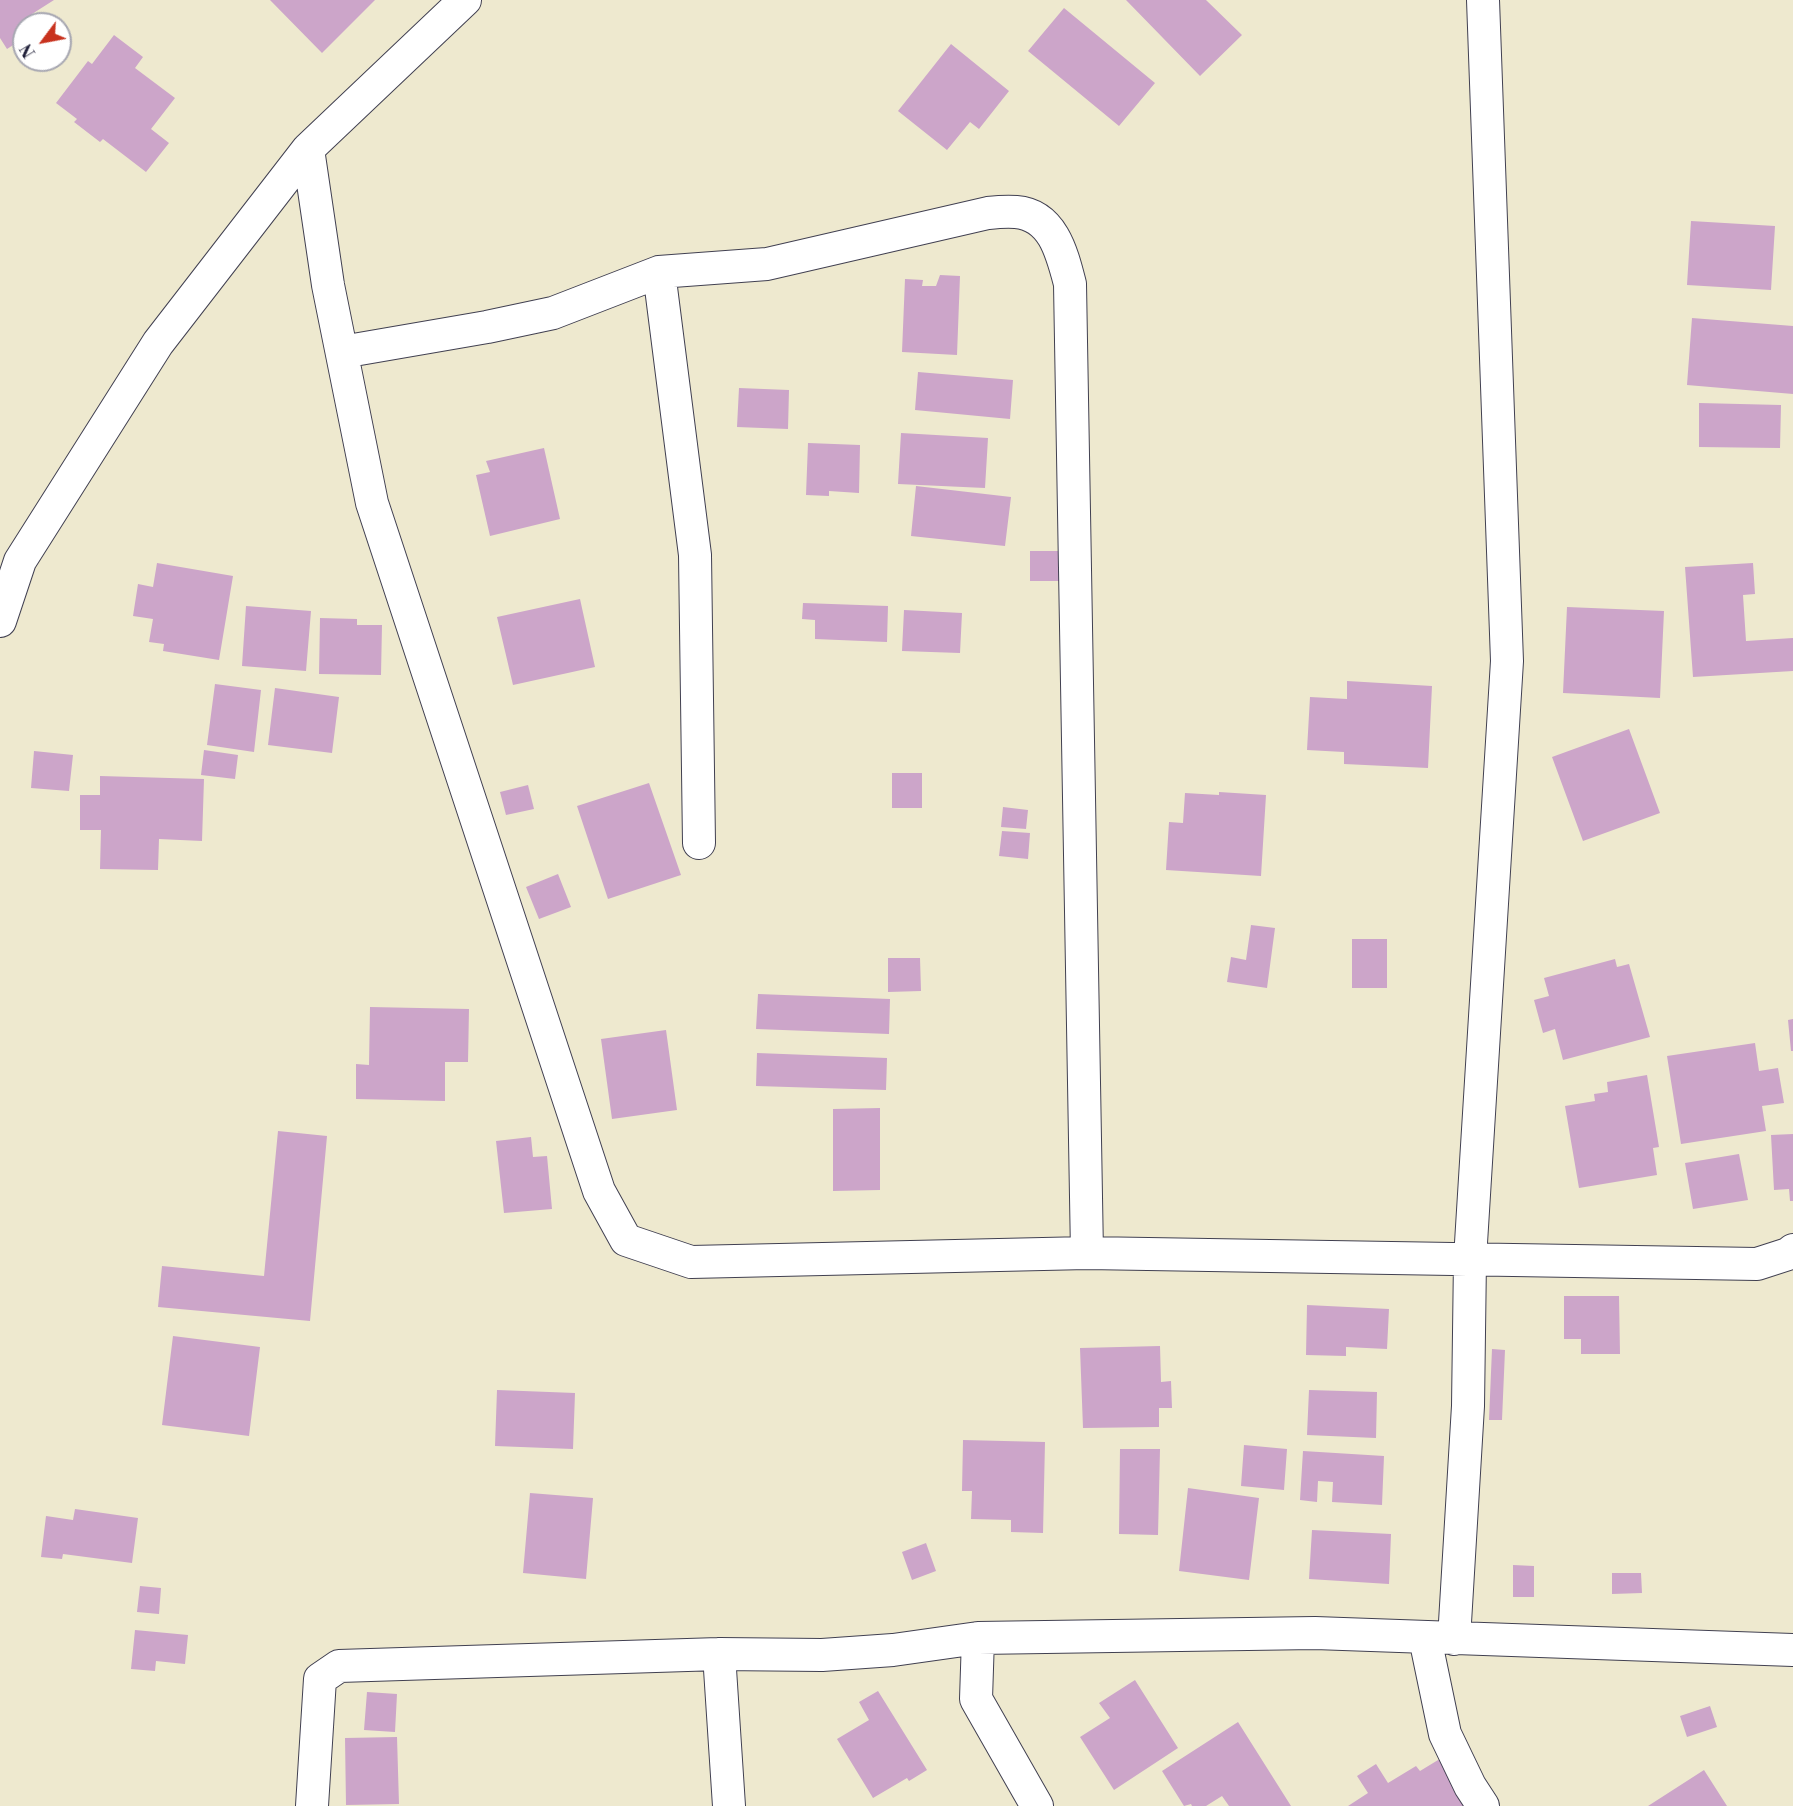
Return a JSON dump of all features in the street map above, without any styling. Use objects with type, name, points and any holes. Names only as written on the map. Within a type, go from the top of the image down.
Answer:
[{"type":"street","points":[[0,621],[20,561],[158,343],[308,149],[465,0]]},
{"type":"street","points":[[1483,0],[1507,661],[1470,1259],[1468,1406],[1439,1639],[1445,1734],[1470,1786],[1483,1806]]},
{"type":"street","points":[[308,149],[328,285],[372,503],[599,1191],[626,1240],[691,1262],[1088,1253],[1757,1264],[1788,1254],[1793,1250]]},
{"type":"street","points":[[342,352],[553,313],[659,272],[768,264],[987,213],[1017,212],[1041,220],[1060,245],[1071,284],[1088,1253]]},
{"type":"street","points":[[659,272],[695,555],[699,843]]},
{"type":"street","points":[[312,1806],[320,1679],[339,1666],[718,1654],[822,1655],[893,1650],[978,1638],[1315,1633],[1793,1650]]},
{"type":"street","points":[[978,1638],[976,1699],[1037,1806]]},
{"type":"street","points":[[718,1654],[729,1806]]},
{"type":"building","points":[[0,0],[54,0],[35,12],[12,12],[12,46],[7,49],[0,38]]},
{"type":"building","points":[[270,0],[375,0],[322,53]]},
{"type":"building","points":[[1126,0],[1206,0],[1242,35],[1200,76]]},
{"type":"building","points":[[1064,8],[1155,83],[1119,126],[1028,51]]},
{"type":"building","points":[[114,35],[143,57],[135,68],[175,98],[151,129],[169,143],[146,172],[103,139],[100,142],[74,122],[77,119],[56,103],[88,61],[92,64]]},
{"type":"building","points":[[951,44],[1009,91],[979,129],[970,122],[947,150],[898,111]]},
{"type":"building","points":[[1691,221],[1775,226],[1771,290],[1687,285]]},
{"type":"building","points":[[940,275],[960,276],[957,355],[902,352],[905,279],[923,280],[922,286],[936,286]]},
{"type":"building","points":[[1692,318],[1793,326],[1793,394],[1687,385]]},
{"type":"building","points":[[918,372],[1013,380],[1010,419],[915,410]]},
{"type":"building","points":[[739,388],[789,390],[788,429],[737,427]]},
{"type":"building","points":[[1699,403],[1781,405],[1780,448],[1699,447]]},
{"type":"building","points":[[901,433],[988,438],[985,488],[898,484]]},
{"type":"building","points":[[808,443],[860,445],[859,493],[829,491],[829,496],[806,495]]},
{"type":"building","points":[[544,448],[560,519],[490,536],[476,475],[490,472],[486,461]]},
{"type":"building","points":[[916,486],[1011,497],[1005,546],[911,536]]},
{"type":"building","points":[[1030,551],[1059,551],[1059,581],[1030,581]]},
{"type":"building","points":[[157,563],[233,576],[219,660],[163,651],[164,644],[149,642],[153,619],[133,616],[138,584],[153,587]]},
{"type":"building","points":[[1753,563],[1755,594],[1743,595],[1746,641],[1793,638],[1793,671],[1693,677],[1685,567]]},
{"type":"building","points":[[580,599],[595,667],[513,685],[497,617]]},
{"type":"building","points":[[803,603],[888,606],[887,642],[815,639],[815,620],[802,619]]},
{"type":"building","points":[[246,606],[311,611],[306,671],[242,666]]},
{"type":"building","points":[[1567,607],[1664,611],[1660,698],[1563,693]]},
{"type":"building","points":[[904,610],[962,613],[960,653],[902,651]]},
{"type":"building","points":[[320,618],[357,619],[357,625],[382,625],[381,675],[319,674]]},
{"type":"building","points":[[1347,681],[1432,686],[1428,768],[1344,764],[1344,752],[1307,750],[1310,697],[1347,699]]},
{"type":"building","points":[[215,684],[261,690],[254,752],[207,745]]},
{"type":"building","points":[[275,688],[339,697],[332,753],[268,745]]},
{"type":"building","points":[[1629,729],[1660,813],[1583,841],[1552,757]]},
{"type":"building","points":[[204,750],[238,755],[235,779],[201,775]]},
{"type":"building","points":[[34,751],[73,755],[69,791],[31,788]]},
{"type":"building","points":[[892,773],[922,773],[922,808],[892,808]]},
{"type":"building","points":[[100,776],[204,779],[202,841],[159,839],[158,870],[100,869],[101,830],[80,830],[80,795],[100,795]]},
{"type":"building","points":[[649,783],[681,875],[608,899],[577,806]]},
{"type":"building","points":[[528,785],[534,809],[506,815],[500,792]]},
{"type":"building","points":[[1219,792],[1266,795],[1261,876],[1166,870],[1169,822],[1183,823],[1185,793],[1219,795]]},
{"type":"building","points":[[1003,807],[1028,810],[1026,829],[1001,827]]},
{"type":"building","points":[[1002,831],[1030,833],[1028,859],[999,856]]},
{"type":"building","points":[[558,874],[571,907],[539,919],[526,887]]},
{"type":"building","points":[[1251,925],[1275,928],[1267,988],[1227,982],[1231,957],[1246,960]]},
{"type":"building","points":[[1352,939],[1387,939],[1387,988],[1352,988]]},
{"type":"building","points":[[888,958],[920,958],[921,991],[888,992]]},
{"type":"building","points":[[1615,959],[1617,967],[1629,964],[1650,1037],[1563,1060],[1555,1029],[1543,1033],[1534,1000],[1549,996],[1544,978]]},
{"type":"building","points":[[758,994],[890,999],[889,1034],[756,1029]]},
{"type":"building","points":[[370,1007],[469,1009],[468,1062],[445,1062],[445,1101],[356,1099],[356,1064],[369,1065]]},
{"type":"building","points":[[1793,1019],[1793,1051],[1791,1051],[1788,1020]]},
{"type":"building","points":[[666,1030],[677,1110],[612,1119],[601,1039]]},
{"type":"building","points":[[1755,1043],[1759,1071],[1778,1068],[1784,1103],[1762,1106],[1766,1131],[1681,1144],[1667,1056]]},
{"type":"building","points":[[757,1053],[887,1058],[886,1090],[756,1086]]},
{"type":"building","points":[[1647,1075],[1659,1147],[1653,1148],[1657,1175],[1579,1188],[1565,1106],[1595,1101],[1594,1094],[1608,1092],[1607,1082]]},
{"type":"building","points":[[880,1108],[880,1190],[833,1191],[833,1109]]},
{"type":"building","points":[[278,1131],[327,1136],[310,1321],[158,1307],[162,1266],[264,1276]]},
{"type":"building","points":[[1793,1134],[1793,1201],[1790,1201],[1789,1189],[1774,1190],[1771,1135]]},
{"type":"building","points":[[531,1137],[533,1157],[547,1156],[552,1209],[504,1213],[496,1141]]},
{"type":"building","points":[[1739,1154],[1748,1200],[1693,1209],[1685,1163]]},
{"type":"building","points":[[1564,1296],[1619,1296],[1620,1354],[1581,1354],[1581,1339],[1564,1339]]},
{"type":"building","points":[[1307,1305],[1389,1309],[1387,1349],[1346,1347],[1346,1356],[1306,1355]]},
{"type":"building","points":[[173,1336],[260,1347],[249,1436],[162,1425]]},
{"type":"building","points":[[1160,1346],[1161,1382],[1171,1381],[1172,1408],[1159,1408],[1159,1427],[1083,1428],[1080,1348]]},
{"type":"building","points":[[1492,1349],[1505,1350],[1502,1420],[1489,1420]]},
{"type":"building","points":[[497,1390],[575,1393],[573,1449],[495,1446]]},
{"type":"building","points":[[1309,1390],[1377,1392],[1376,1438],[1307,1435]]},
{"type":"building","points":[[963,1440],[1045,1442],[1043,1533],[1011,1532],[1011,1520],[971,1519],[972,1491],[962,1491]]},
{"type":"building","points":[[1244,1445],[1287,1449],[1284,1490],[1241,1486]]},
{"type":"building","points":[[1120,1449],[1160,1449],[1158,1535],[1119,1534]]},
{"type":"building","points":[[1303,1451],[1384,1456],[1382,1505],[1332,1502],[1333,1482],[1318,1481],[1317,1502],[1300,1500]]},
{"type":"building","points":[[1188,1488],[1259,1498],[1249,1580],[1179,1571]]},
{"type":"building","points":[[530,1493],[593,1498],[586,1579],[523,1573]]},
{"type":"building","points":[[75,1509],[138,1518],[132,1563],[63,1554],[62,1559],[41,1557],[46,1516],[73,1520]]},
{"type":"building","points":[[1312,1530],[1391,1534],[1389,1584],[1309,1579]]},
{"type":"building","points":[[926,1543],[936,1571],[912,1580],[902,1552]]},
{"type":"building","points":[[1513,1565],[1534,1566],[1534,1597],[1513,1597]]},
{"type":"building","points":[[1612,1573],[1641,1573],[1642,1593],[1612,1594]]},
{"type":"building","points":[[140,1586],[161,1588],[159,1614],[137,1612]]},
{"type":"building","points":[[135,1630],[188,1635],[185,1664],[156,1661],[155,1671],[131,1669]]},
{"type":"building","points":[[1135,1680],[1178,1748],[1114,1790],[1080,1737],[1110,1718],[1099,1703]]},
{"type":"building","points":[[878,1691],[927,1770],[909,1781],[907,1778],[873,1798],[837,1739],[869,1720],[859,1702]]},
{"type":"building","points":[[367,1692],[397,1694],[395,1732],[364,1730]]},
{"type":"building","points":[[1710,1706],[1717,1727],[1687,1737],[1680,1716]]},
{"type":"building","points":[[1238,1722],[1291,1806],[1229,1806],[1222,1796],[1206,1806],[1192,1806],[1191,1804],[1184,1806],[1162,1771]]},
{"type":"building","points":[[397,1737],[399,1804],[346,1805],[345,1738]]},
{"type":"building","points":[[1443,1757],[1473,1806],[1348,1806],[1368,1793],[1357,1776],[1376,1764],[1388,1783],[1416,1766],[1420,1771]]},
{"type":"building","points":[[1704,1770],[1727,1806],[1648,1806]]}]
